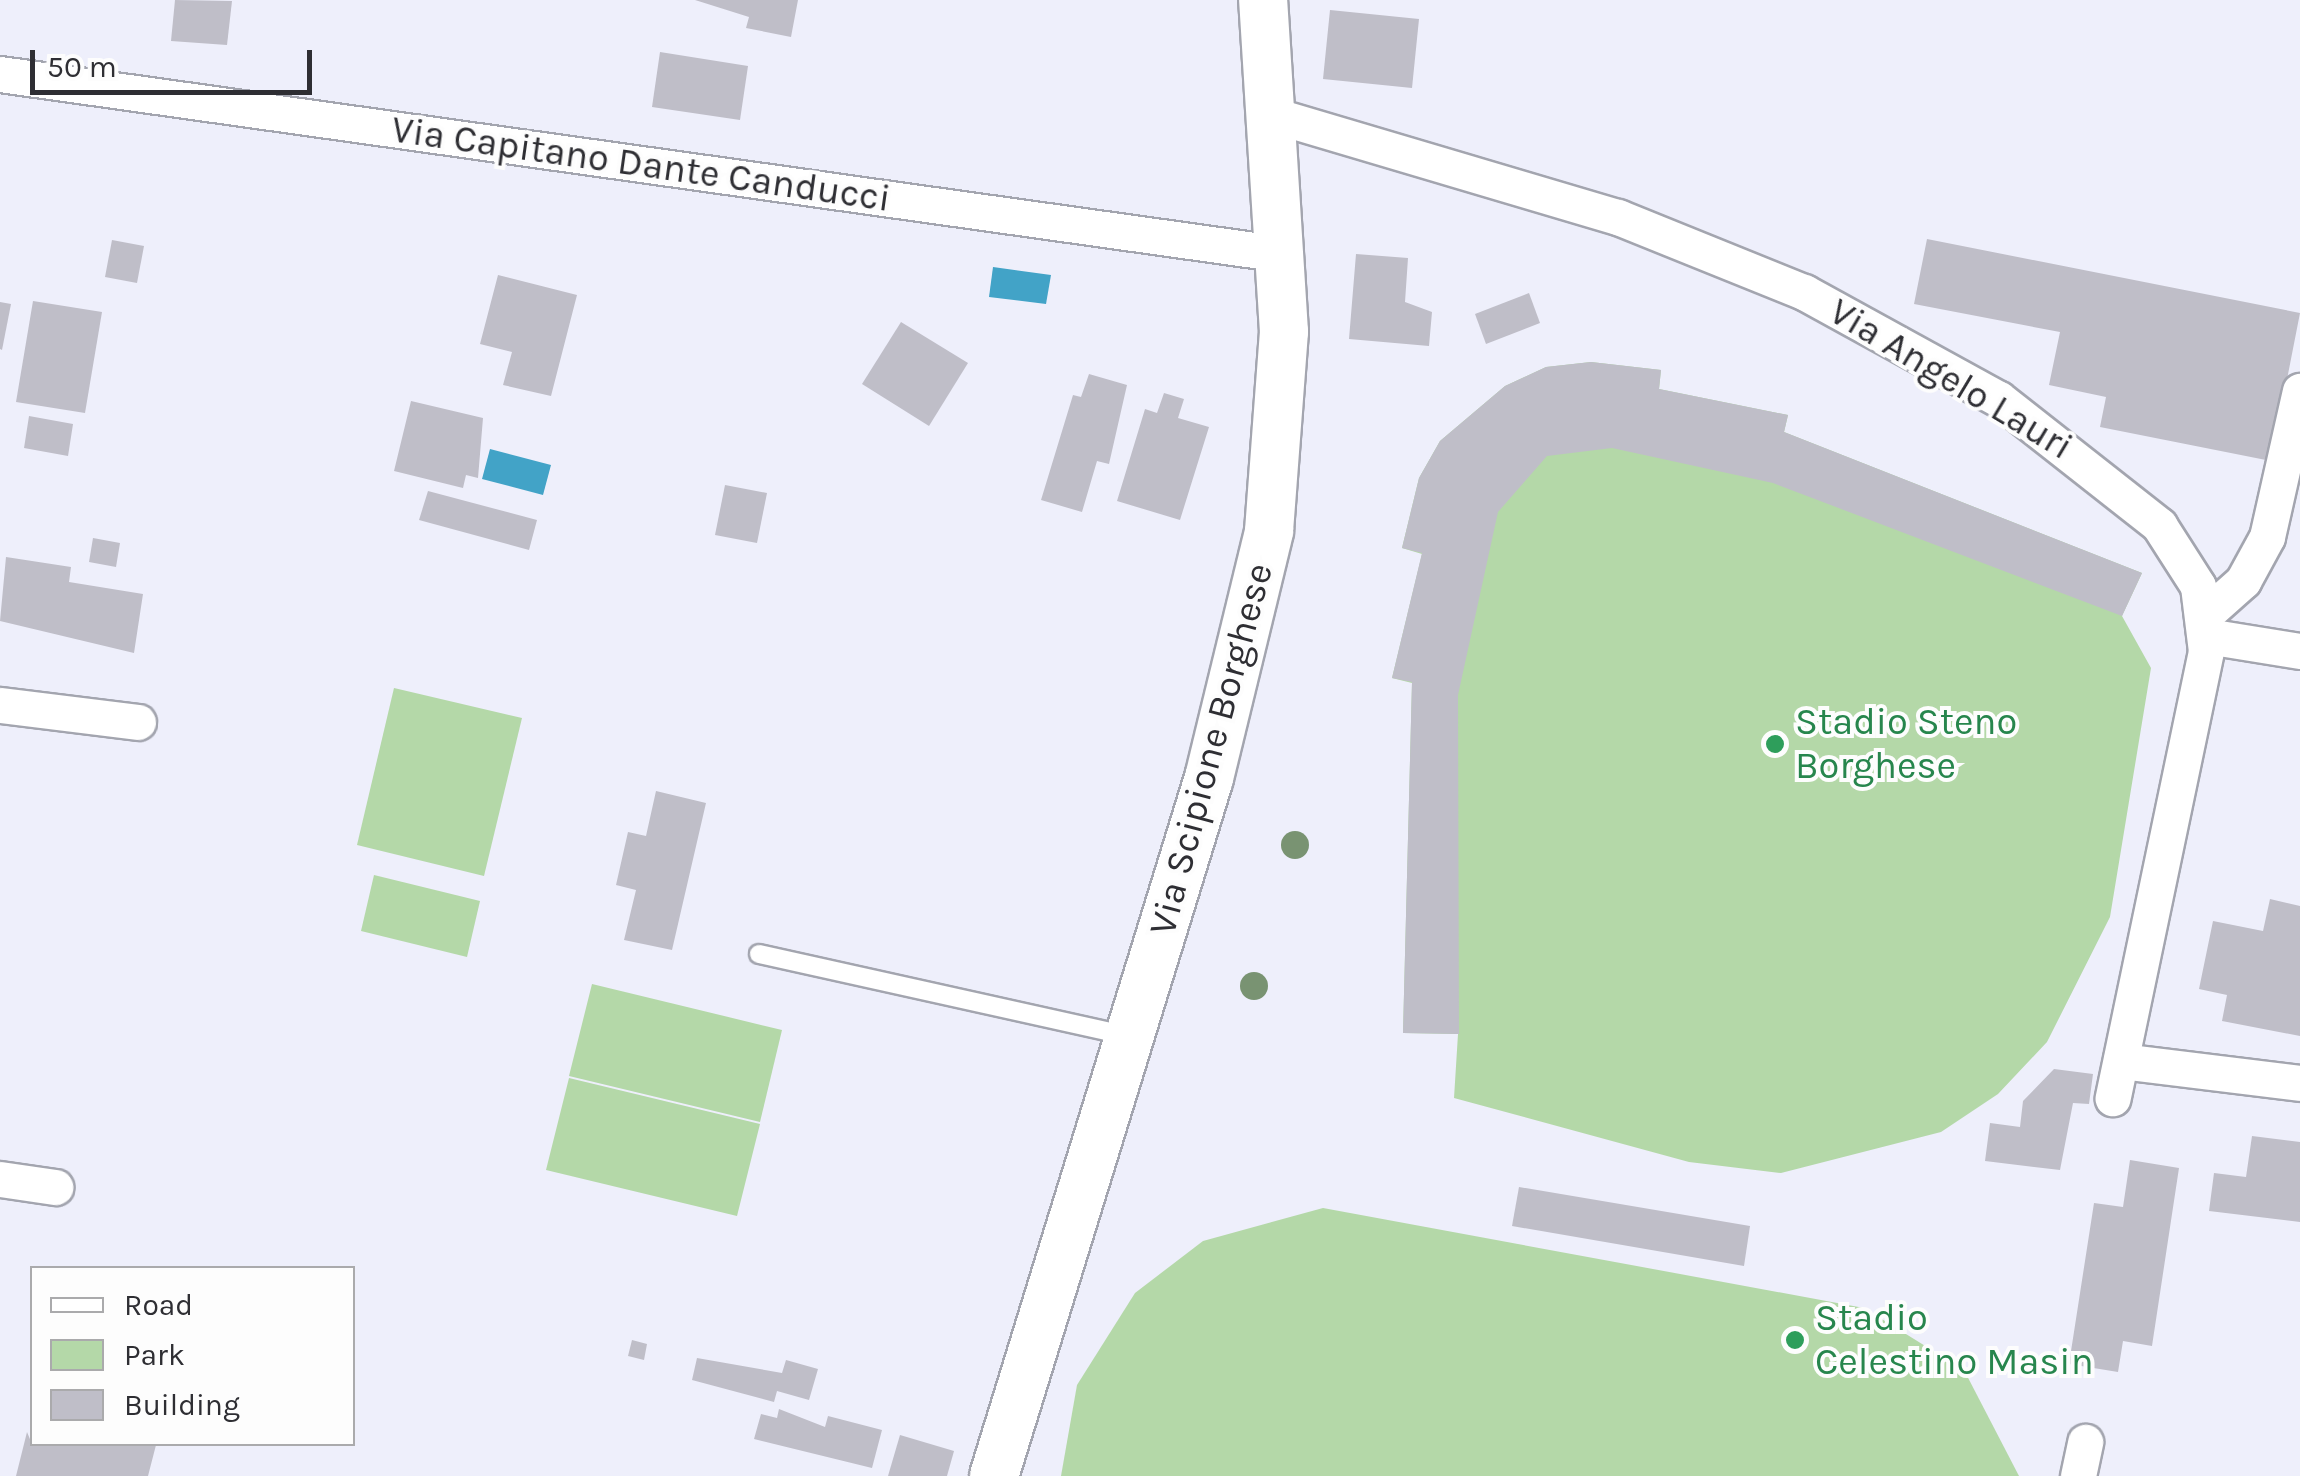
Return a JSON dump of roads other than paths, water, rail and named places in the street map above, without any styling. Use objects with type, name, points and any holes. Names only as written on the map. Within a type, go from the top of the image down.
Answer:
[{"type":"main road","name":"Via Scipione Borghese","points":[[994,1476],[1130,1036],[1258,588],[1279,438],[1282,254],[1264,0]]},
{"type":"street","name":"Via Capitano Dante Canducci","points":[[0,74],[1282,254]]},
{"type":"street","name":"Via Angelo Lauri","points":[[1273,115],[1668,234],[1915,349],[2126,493],[2184,559],[2207,625]]},
{"type":"street","points":[[2113,1098],[2207,625],[2243,580],[2268,537],[2300,391]]},
{"type":"street","points":[[2207,625],[2300,651]]},
{"type":"street","points":[[0,705],[138,722]]},
{"type":"street","points":[[2121,1061],[2300,1084]]},
{"type":"street","points":[[0,1180],[55,1187]]},
{"type":"lane","points":[[759,954],[1130,1036]]},
{"type":"water","points":[[993,267],[1051,275],[1046,304],[989,297]]},
{"type":"water","points":[[490,449],[551,465],[543,495],[482,479]]},
{"type":"place","name":"Stadio Steno Borghese","points":[[1775,744]]},
{"type":"place","name":"Stadio Celestino Masin","points":[[1795,1340]]}]
